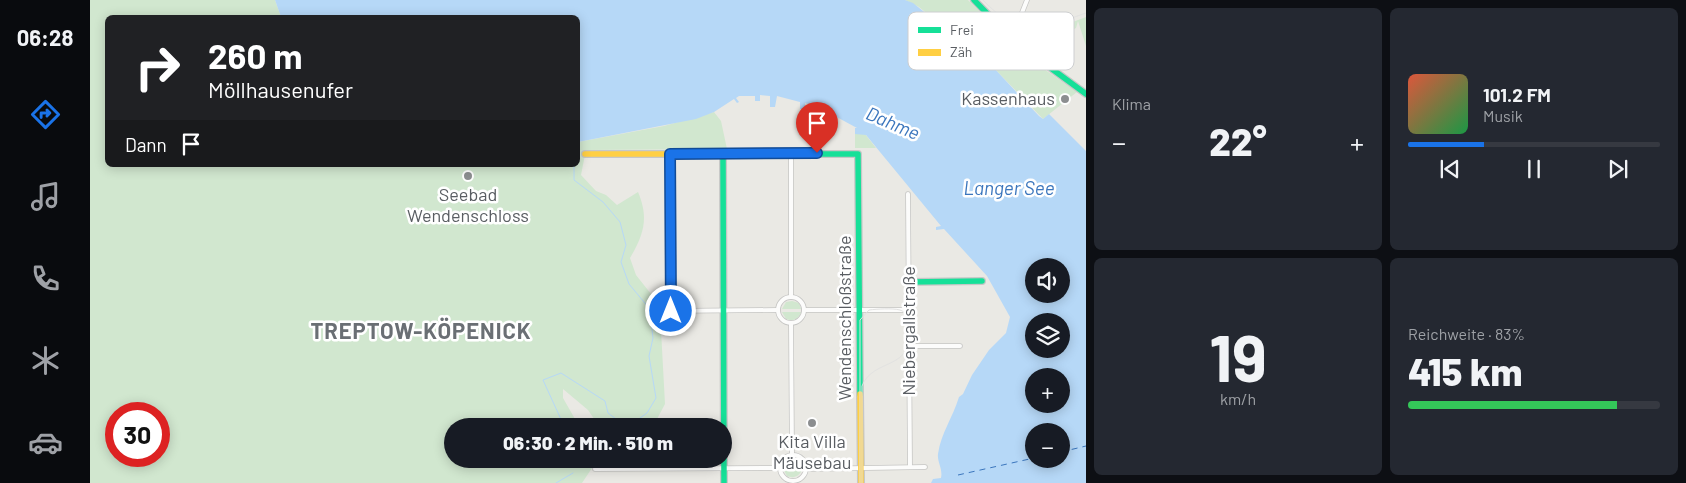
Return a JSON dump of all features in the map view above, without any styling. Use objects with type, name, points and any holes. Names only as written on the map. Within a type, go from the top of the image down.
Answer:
[{"type":"street","points":[[974,0],[986,12]]},
{"type":"street","points":[[1022,12],[1027,0]]},
{"type":"street","points":[[1052,70],[1086,94]]},
{"type":"street","points":[[723,153],[724,418]]},
{"type":"street","points":[[585,154],[791,153],[791,298]]},
{"type":"street","name":"Wendenschloßstraße","points":[[791,153],[858,154],[861,483]]},
{"type":"street","points":[[670,154],[671,311]]},
{"type":"street","name":"Niebergallstraße","points":[[908,194],[910,468]]},
{"type":"street","points":[[909,282],[982,281]]},
{"type":"street","points":[[778,310],[784,300],[791,298],[799,300],[804,310]]},
{"type":"street","points":[[664,312],[778,310]]},
{"type":"street","points":[[778,310],[783,321],[791,324],[799,321],[804,310]]},
{"type":"street","points":[[804,310],[909,310]]},
{"type":"street","points":[[791,324],[792,455]]},
{"type":"street","points":[[909,346],[960,346]]},
{"type":"street","points":[[792,455],[802,459],[806,469],[800,479],[793,482],[783,477],[780,468],[782,460],[792,455]]},
{"type":"street","points":[[806,469],[925,467]]},
{"type":"street","points":[[595,469],[724,468],[724,483]]},
{"type":"street","points":[[732,468],[780,468]]},
{"type":"green space","points":[[90,0],[275,0],[280,15],[105,15],[105,167],[580,167],[580,142],[664,126],[714,112],[721,121],[727,149],[586,150],[581,175],[596,191],[606,195],[617,205],[638,192],[641,201],[644,218],[642,233],[630,258],[636,275],[655,299],[661,330],[665,404],[658,418],[594,418],[588,410],[563,389],[563,398],[574,418],[444,418],[444,468],[592,468],[582,483],[90,483]]},
{"type":"green space","points":[[905,0],[968,0],[980,12],[925,12]]},
{"type":"green space","points":[[1086,17],[1086,46],[1078,21],[1074,29],[1074,22]]},
{"type":"green space","points":[[996,70],[1045,70],[1077,92],[1043,119]]},
{"type":"green space","points":[[855,134],[865,134],[876,148],[855,148]]},
{"type":"green space","points":[[786,302],[799,303],[801,309],[782,309]]},
{"type":"green space","points":[[782,312],[801,312],[797,318],[791,320],[786,319]]},
{"type":"green space","points":[[793,459],[800,461],[802,467],[783,467],[786,462]]},
{"type":"green space","points":[[783,469],[802,469],[798,475],[792,477],[787,476]]},
{"type":"water","name":"Langer See","points":[[275,0],[905,0],[913,3],[924,12],[908,12],[908,70],[996,70],[1039,116],[1043,119],[1049,114],[1086,151],[1086,483],[931,483],[933,479],[941,478],[938,457],[940,446],[959,397],[963,394],[972,375],[989,350],[1006,333],[1010,317],[987,276],[944,229],[936,230],[936,227],[941,226],[866,135],[855,134],[855,128],[857,128],[820,108],[817,111],[817,106],[805,103],[805,109],[800,109],[800,102],[777,96],[775,107],[770,107],[770,96],[760,95],[760,101],[755,101],[755,96],[739,96],[736,98],[739,102],[737,103],[734,99],[714,112],[696,119],[580,142],[580,15],[280,15]]},
{"type":"waterway","points":[[574,167],[574,180],[603,202],[620,222],[626,245],[621,262],[629,284],[649,308]]},
{"type":"waterway","points":[[640,418],[647,413],[656,398],[649,356],[653,338],[650,313]]},
{"type":"waterway","points":[[560,418],[543,380],[561,373],[605,401],[608,413],[615,418]]},
{"type":"waterway","points":[[556,483],[573,473]]},
{"type":"ferry route","points":[[1070,450],[1086,446]]},
{"type":"ferry route","points":[[958,475],[1025,460]]},
{"type":"tram line","points":[[983,0],[995,12]]},
{"type":"tram line","points":[[1074,17],[1086,13]]},
{"type":"tram line","points":[[860,483],[860,320],[869,310],[900,310],[906,314],[910,322],[910,340],[906,350],[900,357],[867,377],[862,386],[862,483]]},
{"type":"traffic: fast","points":[[974,0],[986,12]]},
{"type":"traffic: fast","points":[[1053,70],[1086,94]]},
{"type":"traffic: fast","points":[[723,153],[724,483]]},
{"type":"traffic: fast","points":[[746,154],[858,154],[860,394]]},
{"type":"traffic: fast","points":[[909,282],[982,281]]},
{"type":"traffic: slow","points":[[585,154],[746,154]]},
{"type":"traffic: slow","points":[[860,394],[861,483]]},
{"type":"place","name":"Kassenhaus","points":[[1065,99]]},
{"type":"place","name":"Seebad Wendenschloss","points":[[468,176]]},
{"type":"place","name":"Kita Villa Mäusebau","points":[[812,423]]},
{"type":"district","name":"TREPTOW-KÖPENICK","points":[[421,331]]},
{"type":"route","points":[[671,311],[670,154],[817,153]]},
{"type":"water label","name":"Dahme","points":[[893,123]]}]
